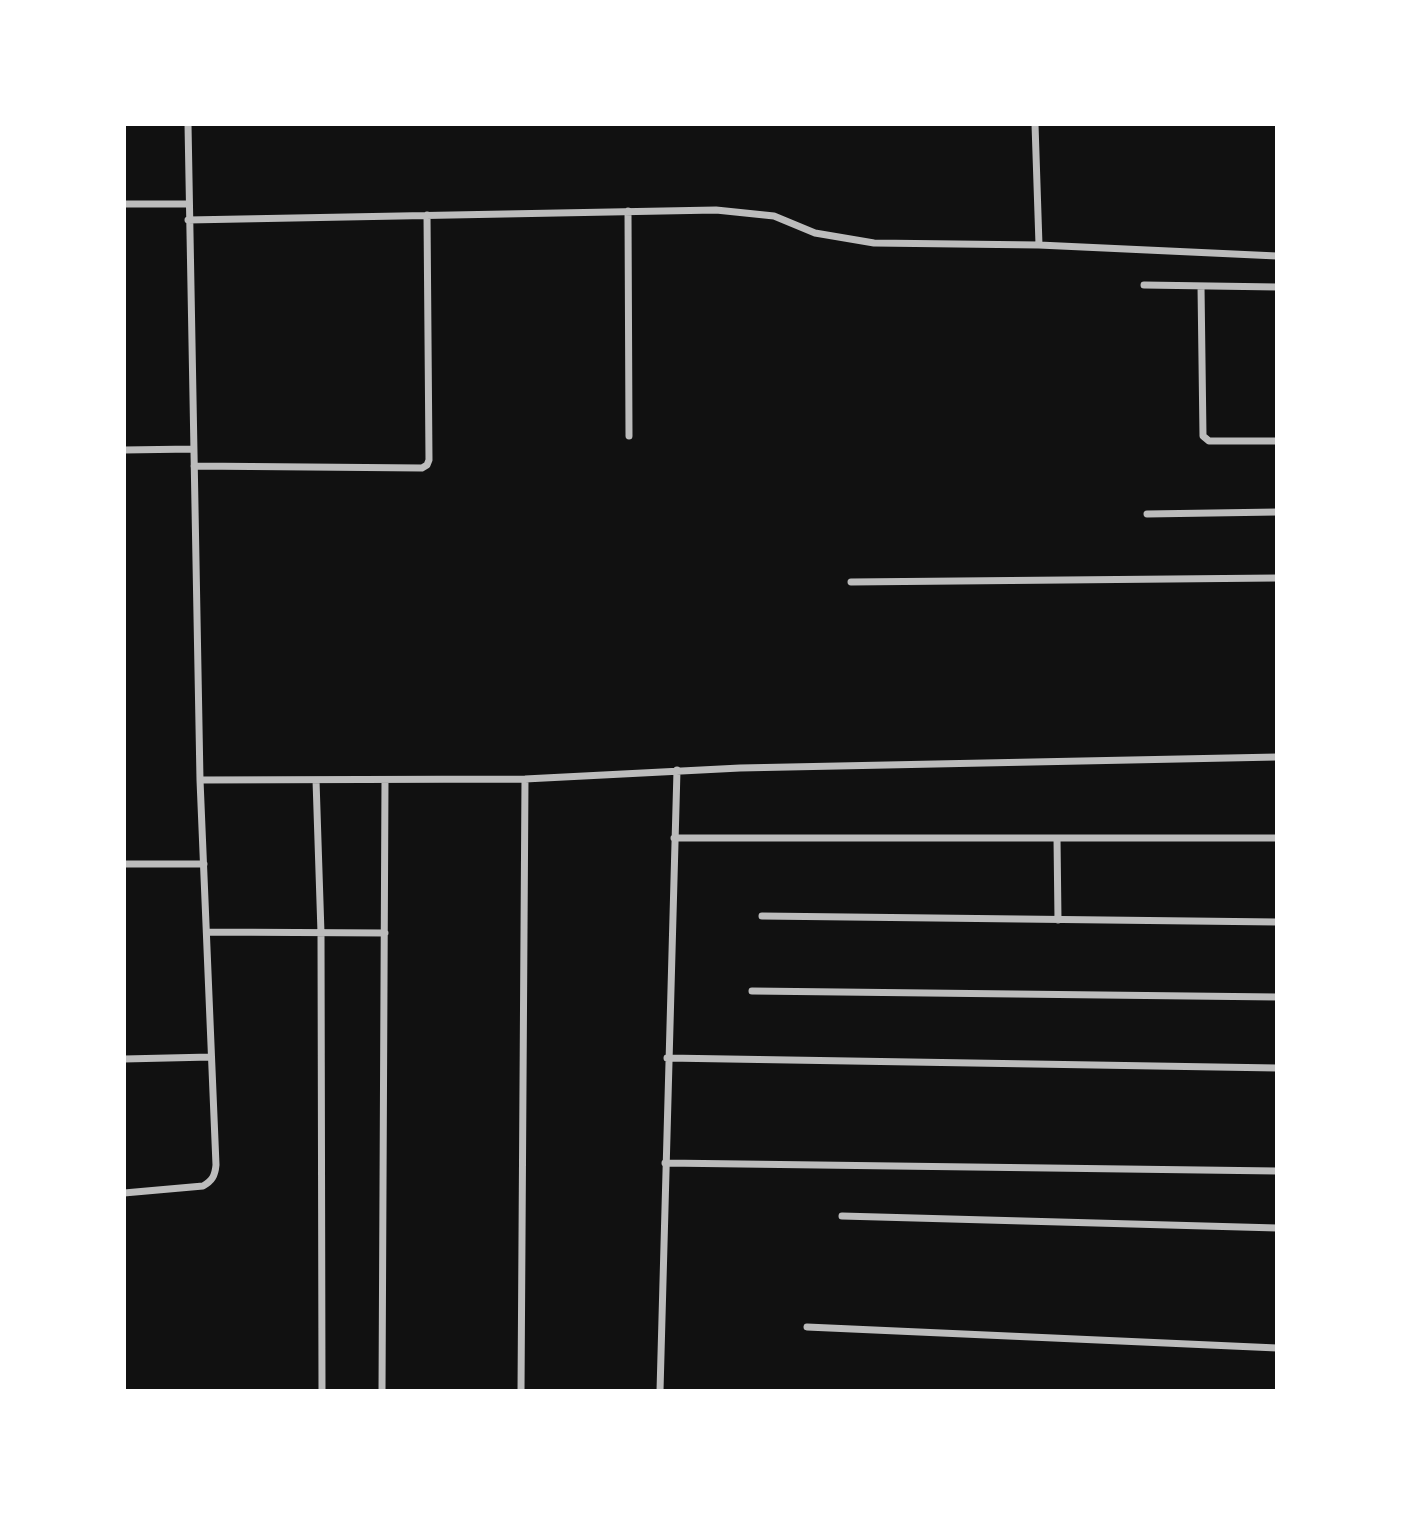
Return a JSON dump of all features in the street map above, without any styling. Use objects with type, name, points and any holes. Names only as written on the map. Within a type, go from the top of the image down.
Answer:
[{"type":"street","points":[[124,1193],[196,1188],[211,1182],[216,1165],[200,780],[187,204],[188,124]]},
{"type":"street","points":[[1035,124],[1039,245]]},
{"type":"street","points":[[124,204],[187,204]]},
{"type":"street","points":[[188,220],[716,210],[774,216],[815,233],[874,243],[1039,245],[1277,256]]},
{"type":"street","points":[[628,211],[629,436]]},
{"type":"street","points":[[194,466],[422,468],[427,465],[427,215]]},
{"type":"street","points":[[1144,285],[1277,287]]},
{"type":"street","points":[[1201,286],[1202,433],[1209,441],[1277,441]]},
{"type":"street","points":[[124,450],[193,449]]},
{"type":"street","points":[[1147,514],[1277,512]]},
{"type":"street","points":[[851,582],[1277,578]]},
{"type":"street","points":[[200,780],[525,779],[677,770],[1277,757]]},
{"type":"street","points":[[660,1391],[667,1058],[677,770]]},
{"type":"street","points":[[521,1391],[525,779]]},
{"type":"street","points":[[316,780],[321,933],[322,1391]]},
{"type":"street","points":[[382,1391],[385,780]]},
{"type":"street","points":[[674,838],[1277,838]]},
{"type":"street","points":[[1057,838],[1058,919]]},
{"type":"street","points":[[124,864],[204,864]]},
{"type":"street","points":[[762,916],[1277,922]]},
{"type":"street","points":[[207,932],[385,933]]},
{"type":"street","points":[[752,990],[1277,997]]},
{"type":"street","points":[[124,1059],[211,1057]]},
{"type":"street","points":[[667,1058],[1277,1068]]},
{"type":"street","points":[[666,1163],[1277,1171]]},
{"type":"street","points":[[842,1216],[1277,1228]]},
{"type":"street","points":[[807,1327],[1277,1348]]}]
